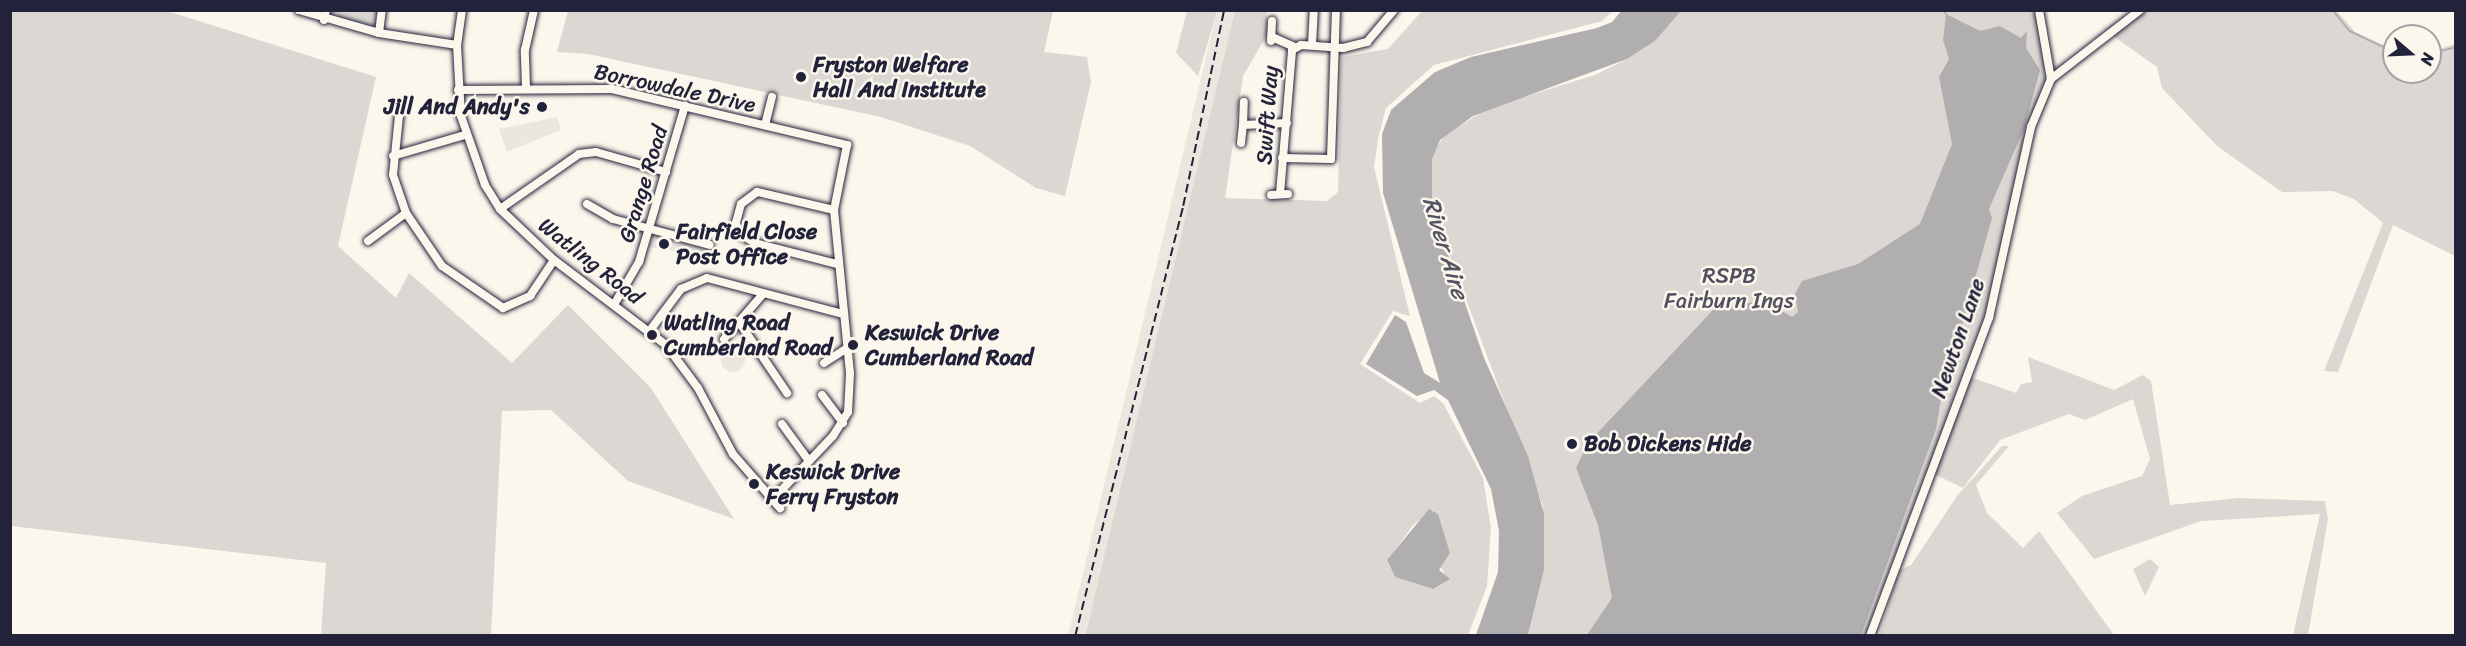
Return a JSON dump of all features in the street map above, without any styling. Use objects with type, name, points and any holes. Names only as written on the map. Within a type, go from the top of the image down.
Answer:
[{"type":"street","points":[[299,10],[324,20],[379,33],[457,45]]},
{"type":"street","points":[[324,20],[326,10]]},
{"type":"street","points":[[379,33],[382,10]]},
{"type":"street","name":"Watling Road","points":[[462,10],[457,45],[458,90],[465,135],[477,170],[500,208],[554,260],[651,329],[698,388],[733,454],[780,508]]},
{"type":"street","points":[[526,86],[525,50],[534,10]]},
{"type":"street","points":[[1312,45],[1314,10]]},
{"type":"street","points":[[1282,158],[1331,159],[1336,10]]},
{"type":"street","name":"Swift Way","points":[[1280,194],[1294,47],[1312,45],[1336,47],[1367,42],[1394,10]]},
{"type":"street","name":"Newton Lane","points":[[1870,636],[1989,318],[2031,127],[2050,79],[2040,10]]},
{"type":"street","points":[[2050,79],[2140,10]]},
{"type":"street","points":[[1272,21],[1271,40],[1294,47]]},
{"type":"street","name":"Borrowdale Drive","points":[[458,90],[526,86],[612,89],[847,145],[834,210]]},
{"type":"street","points":[[765,125],[772,97]]},
{"type":"street","points":[[1241,143],[1244,102]]},
{"type":"street","points":[[400,106],[393,156],[406,213],[442,266],[494,305],[521,303],[554,260]]},
{"type":"street","name":"Grange Road","points":[[615,303],[633,276],[649,230],[685,106]]},
{"type":"street","points":[[1243,125],[1287,123]]},
{"type":"street","points":[[393,156],[465,135]]},
{"type":"street","points":[[500,208],[579,154],[596,152],[666,172]]},
{"type":"street","points":[[771,500],[843,423],[850,396],[834,210],[757,192],[741,204],[736,223],[739,233],[755,243],[837,264]]},
{"type":"street","points":[[587,204],[649,230],[710,245]]},
{"type":"street","points":[[368,241],[406,213]]},
{"type":"street","points":[[651,329],[681,289],[696,280],[843,314]]},
{"type":"street","points":[[724,339],[754,310],[763,294]]},
{"type":"street","points":[[739,322],[788,393]]},
{"type":"street","points":[[824,363],[847,348]]},
{"type":"street","points":[[822,395],[843,423]]},
{"type":"street","points":[[782,424],[809,461]]},
{"type":"shaded area","points":[[1217,11],[1235,11],[1229,48],[1085,635],[1068,636]]},
{"type":"shaded area","points":[[557,117],[561,130],[507,152],[499,129]]},
{"type":"shaded area","points":[[649,230],[710,245],[707,257],[644,246]]},
{"type":"shaded area","points":[[733,348],[742,351],[745,360],[742,369],[733,372],[724,369],[721,360],[724,351]]},
{"type":"green space","points":[[11,10],[167,11],[376,77],[338,246],[396,298],[409,273],[512,363],[568,305],[651,388],[734,519],[628,481],[551,410],[502,411],[491,636],[321,635],[326,563],[11,526]]},
{"type":"green space","points":[[2336,10],[2355,32],[2382,44],[2382,84],[2442,84],[2442,48],[2455,44],[2455,256],[2393,225],[2338,372],[2324,371],[2383,223],[2354,199],[2333,191],[2282,192],[2217,146],[2162,88],[2157,67],[2109,33],[2140,11]]},
{"type":"green space","points":[[326,11],[382,11],[379,33],[324,20]]},
{"type":"green space","points":[[568,11],[1053,11],[1044,52],[1087,57],[1091,82],[1065,196],[1036,188],[970,146],[881,117],[588,54],[557,52]]},
{"type":"green space","points":[[1187,11],[1217,11],[1198,76],[1176,53]]},
{"type":"green space","points":[[1235,11],[1267,11],[1267,35],[1243,76],[1225,198],[1327,201],[1338,192],[1341,57],[1388,49],[1422,11],[1613,11],[1602,21],[1434,65],[1386,108],[1378,139],[1374,167],[1410,316],[1393,311],[1360,364],[1420,403],[1434,396],[1443,403],[1483,478],[1491,528],[1487,586],[1468,635],[1085,636]],"holes":[[[1433,510],[1450,553],[1439,565],[1444,572],[1433,589],[1395,577],[1387,561],[1413,525]]]},
{"type":"green space","name":"RSPB Fairburn Ings","points":[[1681,11],[2037,11],[2046,87],[2025,136],[1983,326],[1868,635],[1528,635],[1544,570],[1543,506],[1432,208],[1428,182],[1433,152],[1445,135],[1490,107],[1595,75],[1627,59],[1655,41]]},
{"type":"green space","points":[[2028,357],[2114,390],[2143,375],[2151,381],[2170,505],[2239,498],[2325,501],[2328,519],[2308,635],[2293,635],[2320,514],[2201,521],[2094,559],[2057,513],[2082,496],[2142,476],[2150,459],[2133,399],[2085,420],[2069,414],[2000,440],[1963,488],[1932,473],[1970,377],[2016,393],[2021,384],[2032,382]]},
{"type":"green space","points":[[2002,446],[2009,446],[1976,485],[1987,513],[2023,548],[2039,531],[2114,635],[1879,636],[1899,570],[1911,565],[1957,496]]},
{"type":"green space","points":[[2150,559],[2159,567],[2145,596],[2133,569]]},
{"type":"water","name":"River Aire","points":[[1622,10],[1681,11],[1655,41],[1627,59],[1473,116],[1440,140],[1432,159],[1432,208],[1484,358],[1528,456],[1544,514],[1544,570],[1528,635],[1476,635],[1498,572],[1499,531],[1491,489],[1448,400],[1434,390],[1417,396],[1366,364],[1395,315],[1406,322],[1424,373],[1440,383],[1383,193],[1382,134],[1391,110],[1435,72],[1471,57],[1597,28],[1612,22]]},
{"type":"water","points":[[1946,14],[1980,31],[2000,26],[2021,38],[2027,31],[2026,48],[2040,70],[2024,129],[1989,209],[1992,218],[1946,382],[1931,382],[1942,392],[1936,429],[1861,635],[1587,635],[1612,598],[1598,525],[1576,468],[1588,443],[1713,310],[1764,300],[1792,317],[1798,312],[1795,294],[1802,281],[1858,264],[1920,224],[1952,144],[1939,77],[1949,59],[1943,40]]},
{"type":"water","points":[[1429,509],[1438,514],[1450,553],[1439,570],[1450,579],[1433,589],[1395,577],[1387,560]]},
{"type":"waterway","points":[[1945,10],[1946,14]]},
{"type":"waterway","points":[[2333,10],[2350,31],[2382,46]]},
{"type":"waterway","points":[[2442,51],[2456,47]]},
{"type":"railway","points":[[1075,636],[1183,206],[1224,10]]},
{"type":"place","name":"Fryston Welfare Hall And Institute","points":[[801,77]]},
{"type":"place","name":"Jill And Andy's","points":[[542,107]]},
{"type":"place","name":"Fairfield Close Post Office","points":[[664,244]]},
{"type":"place","name":"Watling Road Cumberland Road","points":[[652,335]]},
{"type":"place","name":"Keswick Drive Cumberland Road","points":[[853,345]]},
{"type":"place","name":"Bob Dickens Hide","points":[[1572,444]]},
{"type":"place","name":"Keswick Drive Ferry Fryston","points":[[754,484]]}]
